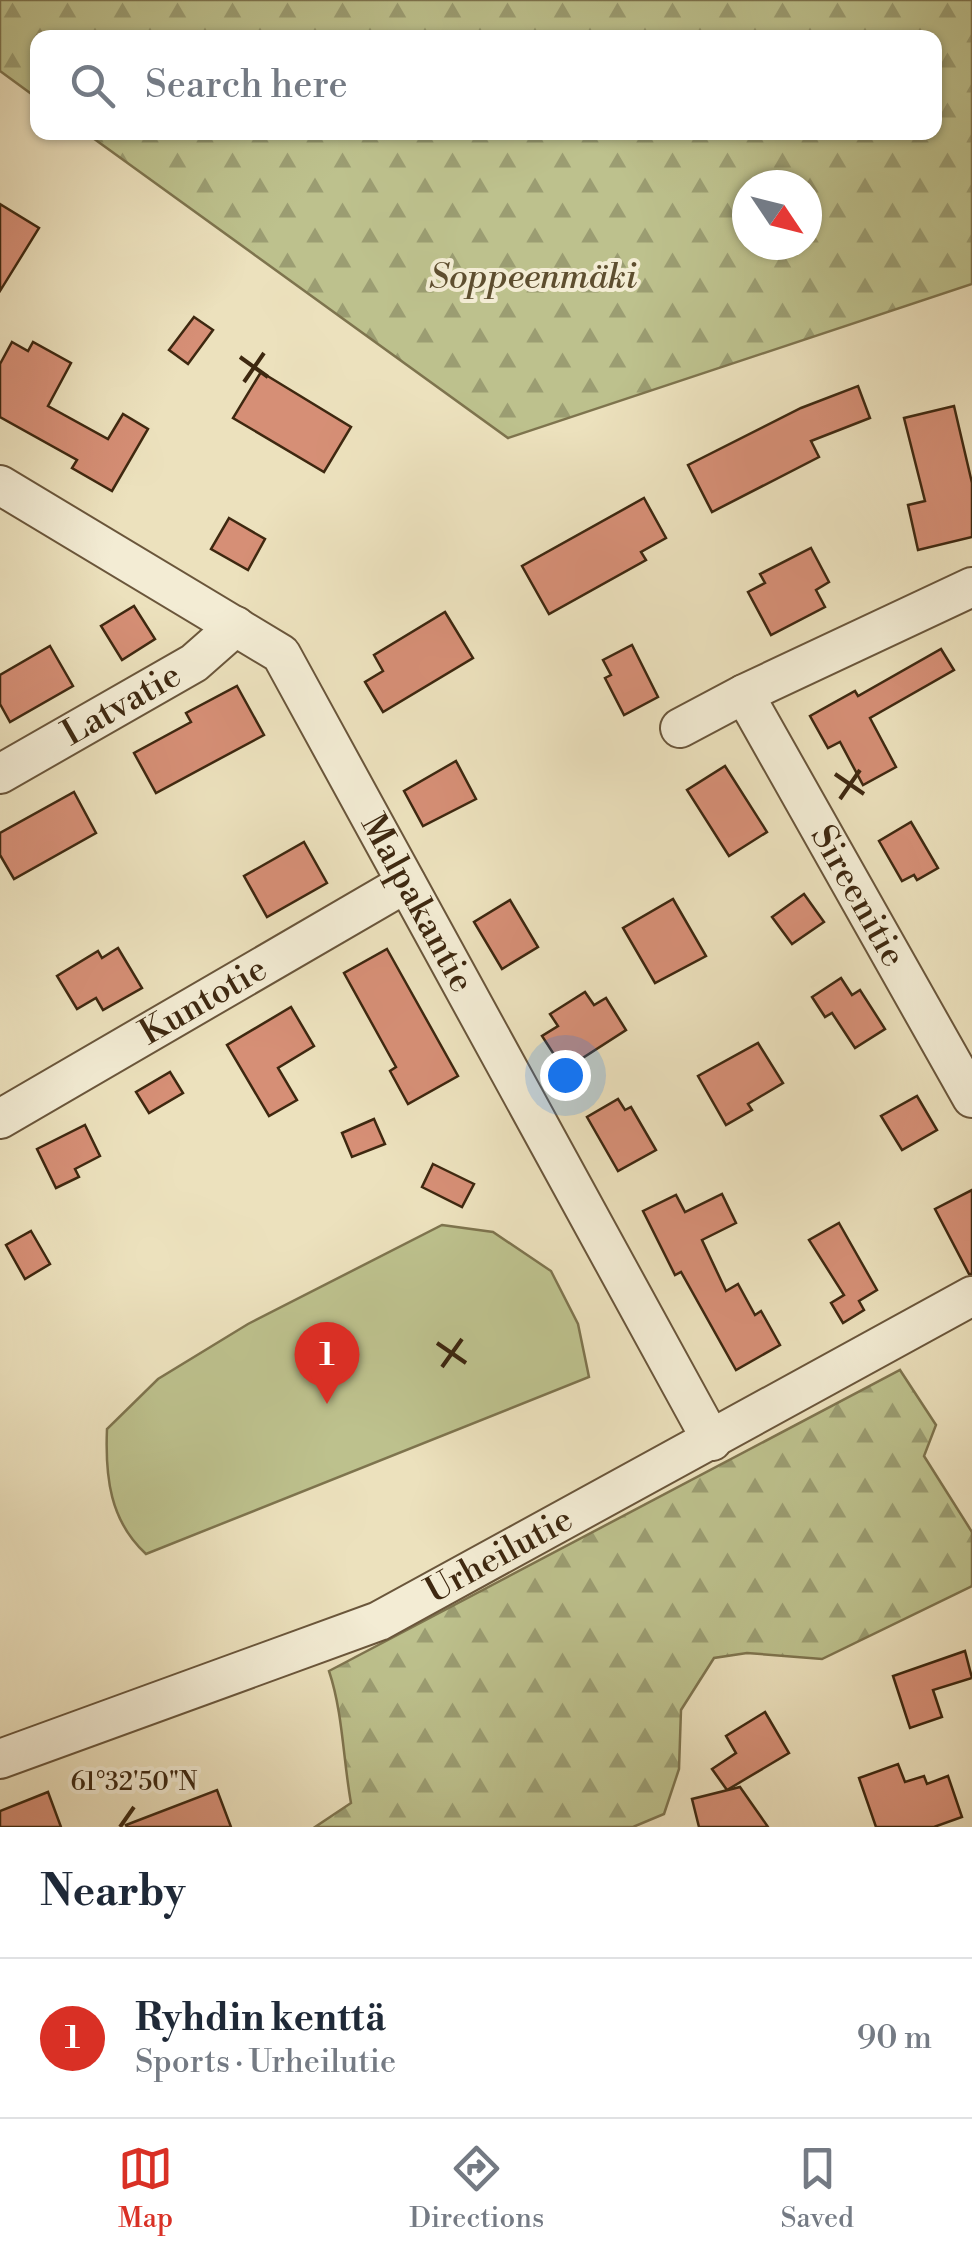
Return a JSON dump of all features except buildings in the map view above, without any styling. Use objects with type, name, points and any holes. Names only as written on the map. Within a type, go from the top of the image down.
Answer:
[{"type":"street","name":"Malpakantie","points":[[0,485],[281,654],[712,1441]]},
{"type":"street","points":[[680,728],[972,586]]},
{"type":"street","name":"Latvatie","points":[[0,774],[194,663],[236,626]]},
{"type":"street","name":"Sireenitie","points":[[744,694],[972,1098]]},
{"type":"street","name":"Kuntotie","points":[[0,1118],[406,883]]},
{"type":"street","name":"Urheilutie","points":[[0,1758],[379,1622],[972,1296]]},
{"type":"green space","name":"Soppeenmäki","points":[[0,0],[972,0],[972,284],[508,438],[96,140],[942,140],[942,30],[30,30],[30,93],[0,71]]},
{"type":"green space","points":[[442,1225],[493,1232],[551,1271],[578,1324],[589,1377],[146,1554],[124,1527],[112,1497],[107,1429],[158,1379],[248,1324]]},
{"type":"green space","points":[[900,1370],[936,1425],[924,1456],[972,1532],[972,1586],[822,1659],[747,1653],[714,1658],[681,1710],[679,1769],[664,1814],[633,1827],[315,1827],[351,1803],[329,1671]]},
{"type":"place","name":"Ryhdin kenttä","points":[[327,1404]]}]
